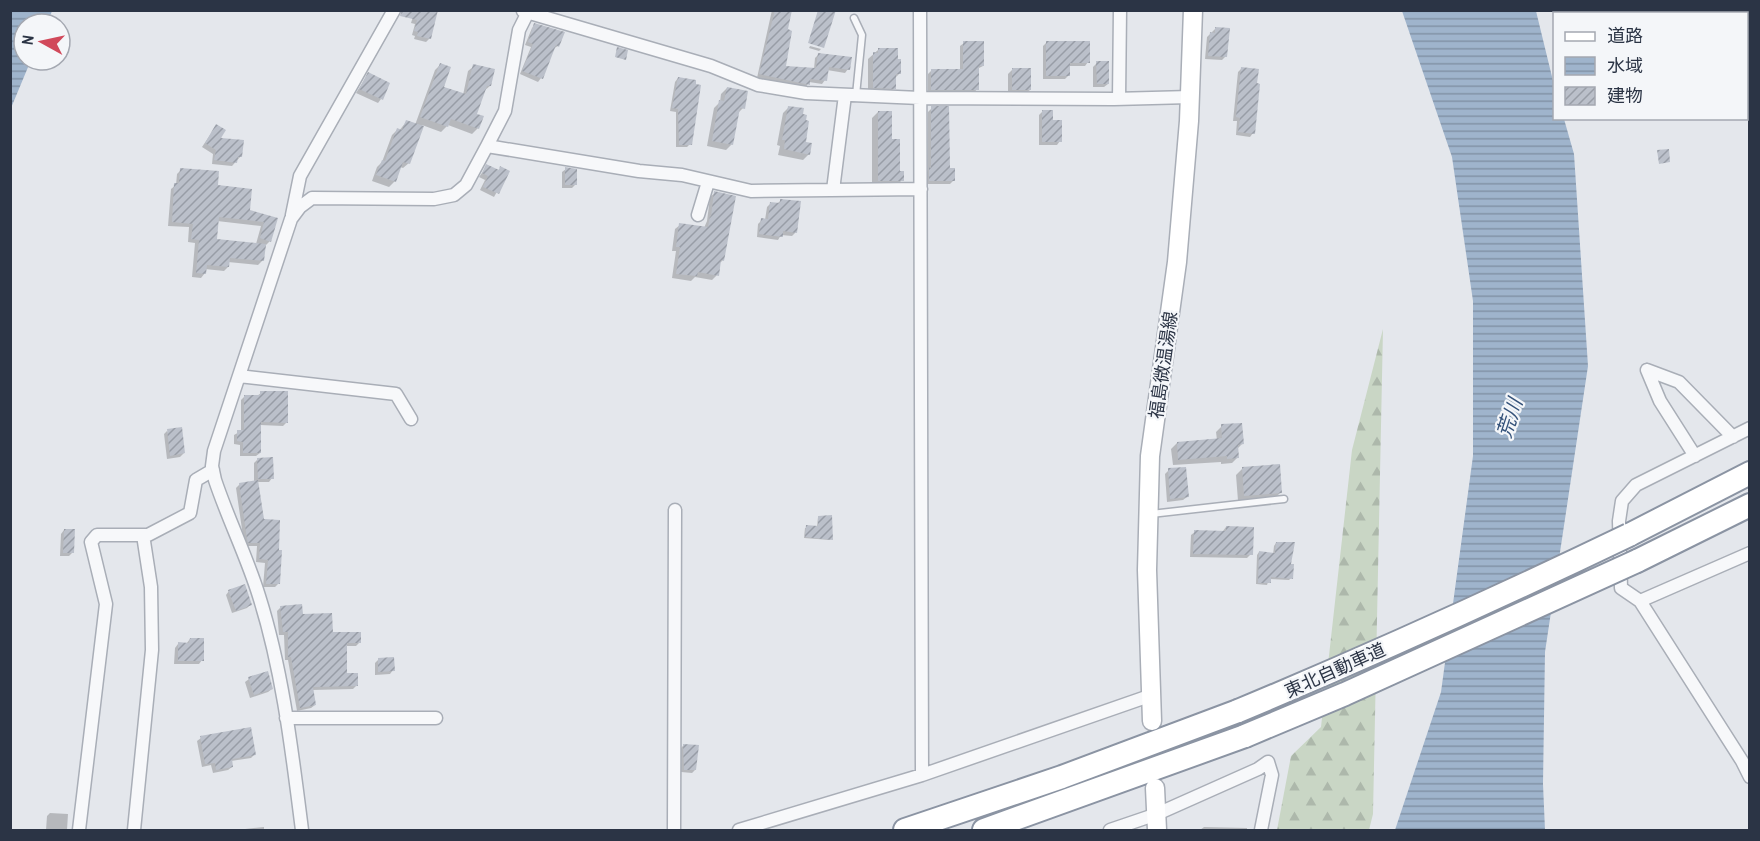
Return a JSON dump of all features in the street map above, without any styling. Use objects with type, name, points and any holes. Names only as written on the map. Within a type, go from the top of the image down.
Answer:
[{"type":"highway","name":"東北自動車道","points":[[905,831],[1062,777],[1238,711],[1334,671],[1528,583],[1749,473]]},
{"type":"highway","name":"東北自動車道","points":[[984,831],[1245,736],[1345,694],[1637,561],[1749,505]]},
{"type":"main road","name":"福島微温湯線","points":[[1152,721],[1148,570],[1150,456],[1177,262],[1190,97],[1193,10]]},
{"type":"main road","points":[[1155,788],[1157,822]]},
{"type":"street","points":[[302,831],[274,646],[259,593],[225,509],[213,470],[214,451],[291,219],[300,176],[394,10]]},
{"type":"street","points":[[920,10],[922,775]]},
{"type":"street","points":[[1119,99],[1120,10]]},
{"type":"street","points":[[291,219],[300,207],[312,198],[434,200],[454,195],[466,185],[505,111],[519,30],[526,11],[711,66],[758,85],[806,93],[920,98],[1190,97]]},
{"type":"street","points":[[833,190],[850,95]]},
{"type":"street","points":[[487,146],[639,171],[682,175],[751,191],[921,189]]},
{"type":"street","points":[[698,216],[708,182]]},
{"type":"street","points":[[1695,456],[1660,401],[1647,370],[1679,382],[1733,437]]},
{"type":"street","points":[[239,376],[396,394],[411,419]]},
{"type":"street","points":[[1749,429],[1636,485],[1622,501],[1619,520],[1621,588],[1640,601],[1742,761],[1749,777]]},
{"type":"street","points":[[80,831],[106,604],[91,542],[97,535],[143,535],[157,531],[190,513],[196,480],[213,470]]},
{"type":"street","points":[[674,831],[675,510]]},
{"type":"street","points":[[134,831],[152,650],[151,587],[143,535]]},
{"type":"street","points":[[1640,601],[1749,553]]},
{"type":"street","points":[[739,831],[922,775],[1152,695]]},
{"type":"street","points":[[286,718],[436,718]]},
{"type":"street","points":[[1110,831],[1157,822],[1268,762],[1272,775],[1261,831]]},
{"type":"lane","points":[[850,95],[862,35],[854,18]]},
{"type":"lane","points":[[1149,514],[1284,499]]},
{"type":"green space","points":[[1383,329],[1373,814],[1369,830],[1277,830],[1291,756],[1321,727],[1352,450]]},
{"type":"water","points":[[11,10],[52,11],[12,12],[12,72],[26,72],[11,108]]},
{"type":"water","name":"荒川","points":[[1402,11],[1536,11],[1553,81],[1553,120],[1564,120],[1574,154],[1588,366],[1545,652],[1543,784],[1545,830],[1395,830],[1441,692],[1473,456],[1473,301],[1452,157]]},
{"type":"building","points":[[402,10],[438,10],[431,39],[417,36],[418,32],[414,31],[417,20],[400,16]]},
{"type":"building","points":[[775,10],[792,10],[788,29],[792,31],[786,66],[816,68],[818,53],[852,57],[850,70],[829,67],[827,81],[810,79],[810,85],[759,74]]},
{"type":"building","points":[[818,10],[836,10],[824,48],[808,43]]},
{"type":"building","points":[[534,23],[565,32],[559,47],[556,45],[543,79],[522,71],[533,44],[528,42]]},
{"type":"building","points":[[1215,27],[1230,28],[1227,57],[1208,56],[1210,32],[1215,33]]},
{"type":"building","points":[[963,41],[984,41],[984,66],[979,66],[979,90],[931,90],[931,69],[963,69]]},
{"type":"building","points":[[1046,41],[1090,41],[1090,63],[1070,63],[1070,76],[1046,76]]},
{"type":"building","points":[[617,47],[628,50],[626,60],[615,57]]},
{"type":"building","points":[[878,48],[898,48],[901,74],[896,74],[896,89],[873,88],[873,52],[878,53]]},
{"type":"building","points":[[1096,61],[1109,61],[1109,84],[1097,84]]},
{"type":"building","points":[[440,63],[451,67],[444,87],[466,94],[473,64],[495,69],[491,86],[487,86],[477,114],[484,116],[479,129],[451,119],[448,127],[420,117]]},
{"type":"building","points":[[1241,67],[1259,69],[1257,83],[1260,84],[1255,134],[1238,132],[1240,118],[1236,117]]},
{"type":"building","points":[[1012,68],[1031,68],[1031,90],[1012,90]]},
{"type":"building","points":[[368,72],[390,83],[383,100],[359,89]]},
{"type":"building","points":[[678,77],[696,80],[696,84],[701,85],[692,145],[679,145],[678,109],[672,108]]},
{"type":"building","points":[[727,87],[748,91],[745,109],[740,108],[733,145],[712,141],[719,100],[724,101]]},
{"type":"building","points":[[788,106],[804,108],[803,114],[807,115],[806,120],[809,121],[806,142],[812,143],[810,155],[784,149],[785,140],[782,140]]},
{"type":"building","points":[[931,106],[949,106],[950,168],[955,168],[955,181],[929,181]]},
{"type":"building","points":[[1042,110],[1053,110],[1053,120],[1062,120],[1062,142],[1042,142]]},
{"type":"building","points":[[878,111],[892,111],[892,139],[900,139],[900,171],[904,171],[904,181],[878,181]]},
{"type":"building","points":[[406,120],[424,126],[410,164],[403,162],[396,182],[376,175],[382,160],[385,161],[397,128],[402,130]]},
{"type":"building","points":[[216,124],[226,130],[221,138],[244,140],[242,157],[238,157],[237,163],[214,160],[216,150],[205,143]]},
{"type":"building","points":[[1669,149],[1670,162],[1659,164],[1657,150]]},
{"type":"building","points":[[486,164],[499,170],[500,166],[510,171],[499,194],[483,187],[488,176],[482,173]]},
{"type":"building","points":[[565,167],[577,169],[577,185],[565,185]]},
{"type":"building","points":[[180,168],[219,171],[218,185],[252,189],[250,210],[278,218],[271,242],[260,238],[264,222],[219,217],[217,239],[266,244],[264,261],[230,258],[229,267],[207,265],[206,274],[196,273],[199,240],[191,239],[193,224],[172,222],[174,183],[179,183]]},
{"type":"building","points":[[714,191],[736,196],[719,276],[698,272],[697,276],[676,274],[680,247],[676,247],[679,223],[708,227]]},
{"type":"building","points":[[780,199],[801,201],[797,233],[783,231],[783,237],[759,234],[761,218],[768,219],[770,202],[780,203]]},
{"type":"building","points":[[260,391],[288,391],[288,423],[261,422],[261,453],[243,453],[243,442],[237,441],[237,430],[244,430],[244,395],[260,395]]},
{"type":"building","points":[[1242,423],[1244,444],[1238,445],[1239,458],[1227,459],[1227,456],[1178,460],[1177,442],[1222,438],[1221,424]]},
{"type":"building","points":[[182,427],[185,453],[170,456],[167,429]]},
{"type":"building","points":[[273,457],[274,479],[258,479],[257,458]]},
{"type":"building","points":[[1280,464],[1282,493],[1244,496],[1242,467]]},
{"type":"building","points":[[1186,467],[1189,497],[1170,499],[1168,468]]},
{"type":"building","points":[[258,480],[264,519],[280,520],[279,550],[282,550],[280,584],[266,584],[268,560],[259,559],[260,543],[248,543],[247,539],[239,483]]},
{"type":"building","points":[[832,515],[833,540],[805,537],[806,525],[818,526],[818,516]]},
{"type":"building","points":[[1226,526],[1254,527],[1253,555],[1193,554],[1194,530],[1226,531]]},
{"type":"building","points":[[64,529],[75,529],[74,553],[63,553]]},
{"type":"building","points":[[1276,542],[1295,542],[1291,564],[1294,564],[1293,579],[1271,577],[1271,583],[1258,583],[1259,551],[1275,553]]},
{"type":"building","points":[[245,584],[252,605],[236,611],[228,590]]},
{"type":"building","points":[[302,604],[303,614],[332,613],[333,632],[361,632],[361,643],[347,643],[347,673],[358,673],[358,686],[313,687],[316,705],[300,708],[291,657],[288,657],[288,632],[283,632],[280,606]]},
{"type":"building","points":[[190,638],[204,638],[204,661],[178,661],[178,642],[189,643]]},
{"type":"building","points":[[394,657],[395,671],[378,672],[378,658]]},
{"type":"building","points":[[268,671],[273,689],[254,695],[248,677]]},
{"type":"building","points":[[251,727],[256,755],[232,759],[233,767],[216,770],[215,763],[205,764],[200,736]]},
{"type":"building","points":[[683,744],[699,745],[696,770],[684,770]]}]
